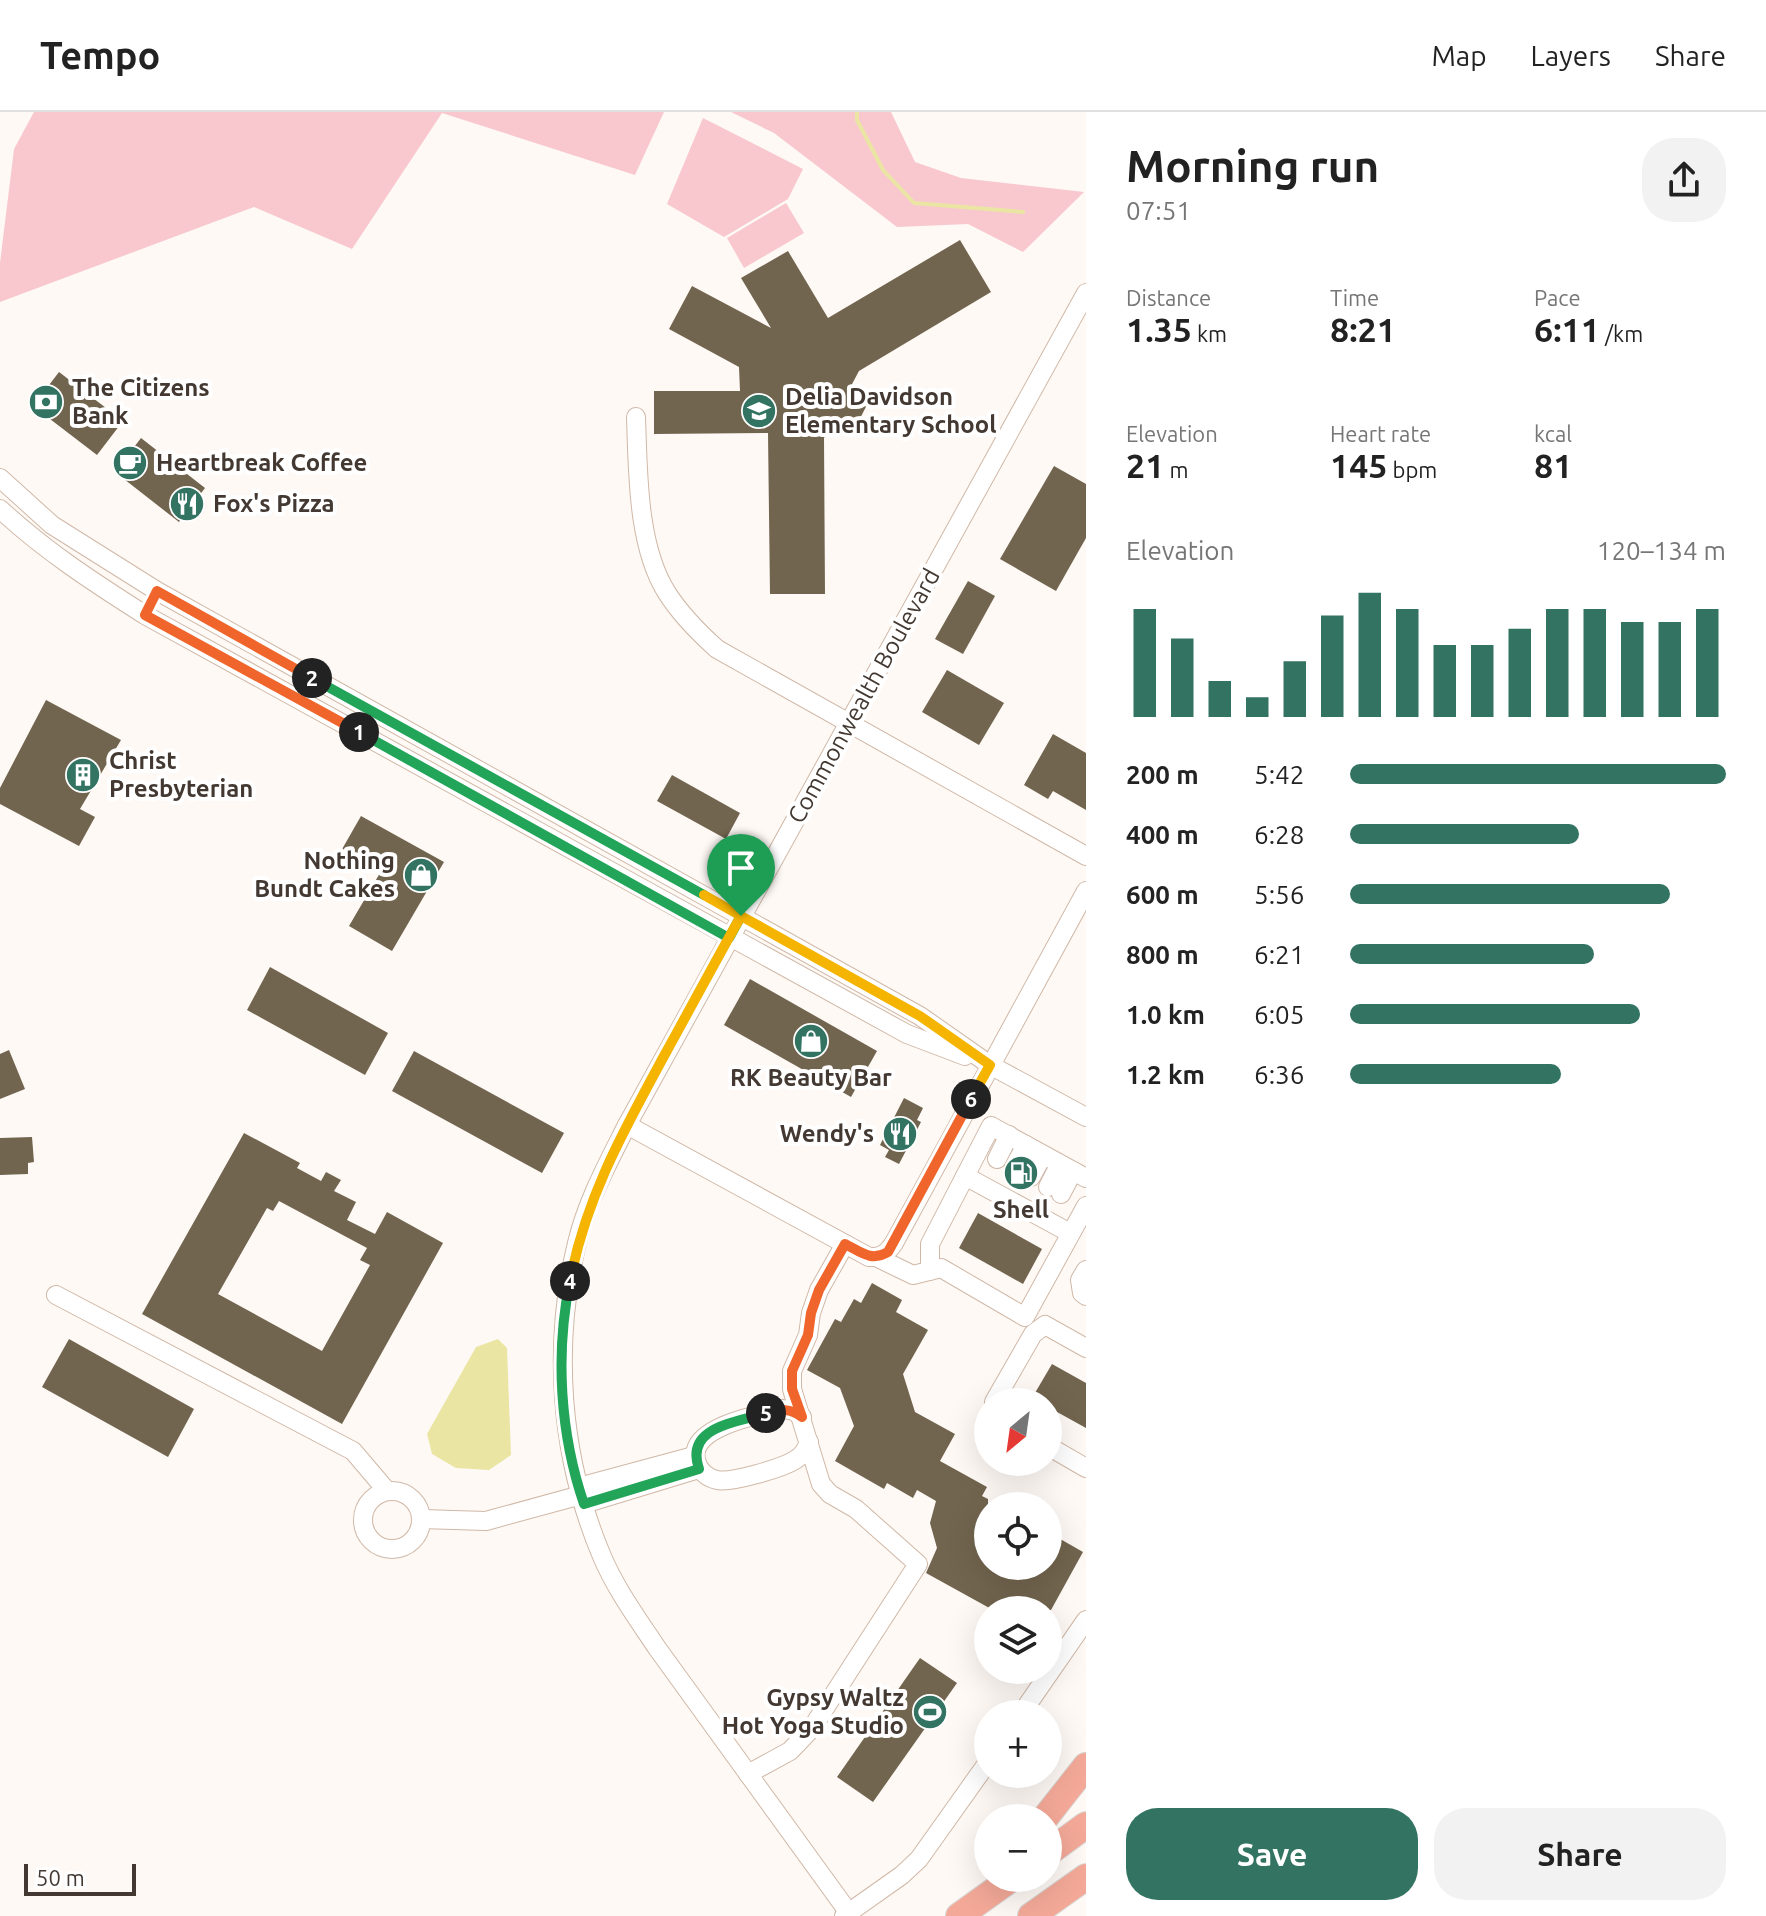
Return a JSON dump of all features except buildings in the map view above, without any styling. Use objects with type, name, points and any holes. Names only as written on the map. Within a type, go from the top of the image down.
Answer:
[{"type":"highway","points":[[1056,1804],[1086,1766]]},
{"type":"highway","points":[[1062,1843],[1086,1825]]},
{"type":"highway","points":[[1031,1916],[1086,1877]]},
{"type":"highway","points":[[948,1916],[974,1891]]},
{"type":"highway","points":[[959,1916],[992,1892]]},
{"type":"highway","points":[[1049,1916],[1086,1896]]},
{"type":"street","name":"Commonwealth Boulevard","points":[[846,1914],[627,1604],[601,1554],[581,1496],[562,1394],[567,1292],[577,1241],[595,1190],[627,1125],[1086,293]]},
{"type":"street","points":[[636,417],[642,511],[650,551],[665,591],[692,627],[717,649],[1086,856]]},
{"type":"street","points":[[0,478],[52,525],[161,582],[920,1016],[990,1065],[1086,1117]]},
{"type":"street","points":[[0,509],[45,549],[143,619],[907,1034],[990,1065]]},
{"type":"street","points":[[143,619],[161,582]]},
{"type":"street","points":[[878,1258],[888,1252],[894,1243],[1086,891]]},
{"type":"street","points":[[627,1125],[869,1257],[878,1258],[913,1275],[941,1268],[1025,1317],[1086,1206]]},
{"type":"street","points":[[998,1177],[991,1126],[1073,1171],[1047,1203]]},
{"type":"street","points":[[998,1177],[1003,1132]]},
{"type":"street","points":[[930,1271],[930,1244],[1026,1145]]},
{"type":"street","points":[[998,1177],[1043,1155]]},
{"type":"street","points":[[998,1177],[1047,1203],[1070,1233]]},
{"type":"street","points":[[748,1774],[790,1751],[812,1728],[918,1564],[856,1509],[830,1494],[821,1484],[792,1389],[792,1371],[808,1335],[819,1290],[845,1244]]},
{"type":"street","points":[[1086,1270],[1080,1280],[1082,1293],[1086,1296]]},
{"type":"street","points":[[56,1295],[353,1451],[387,1491]]},
{"type":"street","points":[[1002,1388],[1033,1334],[1045,1325],[1086,1348]]},
{"type":"street","points":[[802,1417],[794,1411],[783,1409],[710,1430],[698,1444],[697,1462],[716,1480],[730,1480],[793,1462],[806,1452],[809,1442]]},
{"type":"street","points":[[1062,1454],[1086,1468]]},
{"type":"street","points":[[421,1519],[486,1521],[697,1462]]},
{"type":"street","points":[[387,1491],[397,1491],[414,1501],[421,1519],[420,1529],[408,1544],[392,1549],[375,1543],[365,1529],[365,1510],[377,1495],[387,1491]]},
{"type":"street","points":[[1031,1700],[1086,1620]]},
{"type":"street","points":[[846,1914],[902,1875],[919,1859],[974,1782]]},
{"type":"shaded area","points":[[34,112],[664,112],[635,175],[442,113],[352,249],[254,207],[0,302],[0,263],[14,149]]},
{"type":"shaded area","points":[[731,112],[891,112],[915,162],[961,178],[1084,192],[1023,252],[968,224],[897,227],[774,133]]},
{"type":"shaded area","points":[[703,118],[803,169],[788,199],[724,237],[667,204]]},
{"type":"shaded area","points":[[786,203],[804,233],[744,268],[727,238]]},
{"type":"shaded area","points":[[498,1339],[507,1348],[511,1455],[489,1470],[456,1468],[432,1454],[427,1434],[476,1347]]},
{"type":"waterway","points":[[857,112],[857,120],[883,170],[914,203],[1023,212]]},
{"type":"place","name":"The Citizens Bank","points":[[46,402]]},
{"type":"place","name":"Delia Davidson Elementary School","points":[[759,411]]},
{"type":"place","name":"Heartbreak Coffee","points":[[130,463]]},
{"type":"place","name":"Fox's Pizza","points":[[187,504]]},
{"type":"place","name":"Christ Presbyterian","points":[[83,775]]},
{"type":"place","name":"Nothing Bundt Cakes","points":[[421,875]]},
{"type":"place","name":"RK Beauty Bar","points":[[811,1041]]},
{"type":"place","name":"Wendy's","points":[[900,1134]]},
{"type":"place","name":"Shell","points":[[1021,1173]]},
{"type":"place","name":"Gypsy Waltz Hot Yoga Studio","points":[[930,1712]]},
{"type":"route","points":[[741,916],[729,938],[482,800],[145,615],[157,591],[741,916],[627,1125],[595,1190],[577,1241],[567,1292],[562,1394],[568,1439],[584,1504],[699,1469],[694,1456],[698,1444],[710,1430],[783,1409],[794,1411],[802,1417],[792,1389],[792,1371],[808,1335],[819,1290],[845,1244],[869,1257],[878,1258],[888,1252],[990,1065],[920,1016],[741,916]]}]
